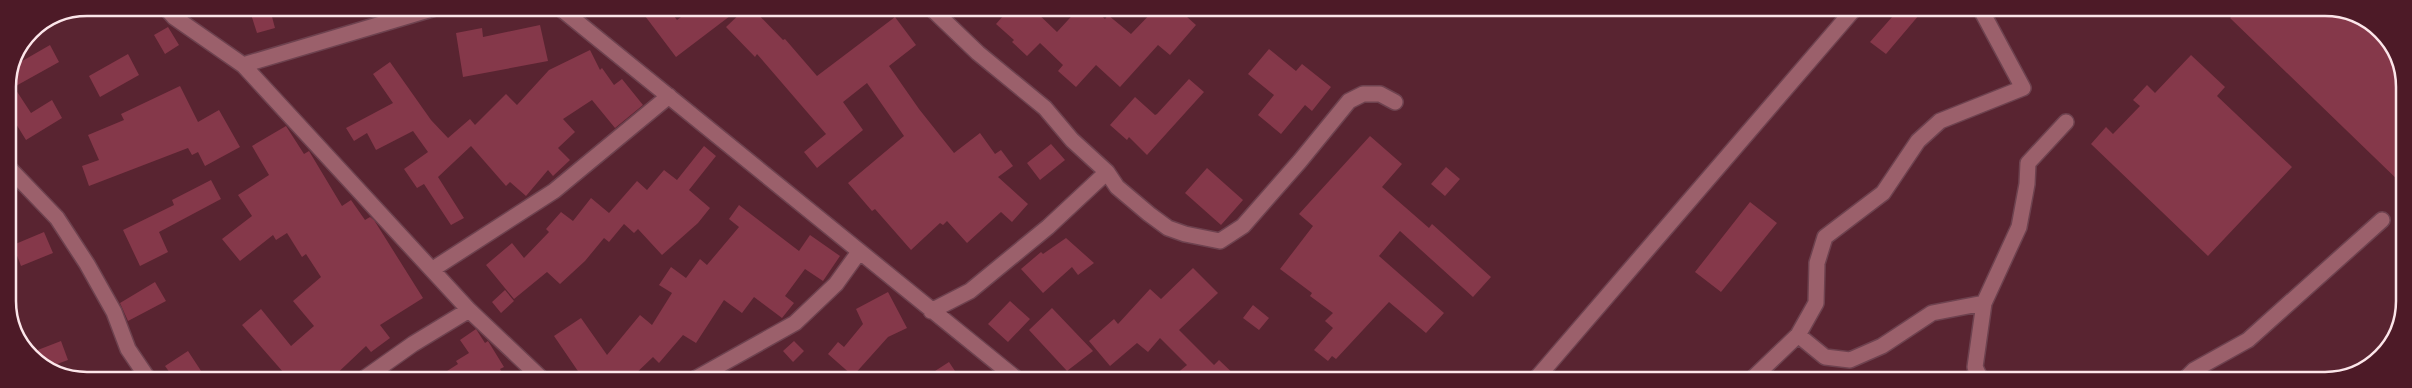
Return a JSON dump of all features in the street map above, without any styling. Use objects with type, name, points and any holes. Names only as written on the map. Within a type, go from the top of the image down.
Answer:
[{"type":"street","points":[[173,16],[243,65],[469,310],[535,372]]},
{"type":"street","points":[[243,65],[407,16]]},
{"type":"street","points":[[570,16],[1008,372]]},
{"type":"street","points":[[939,16],[978,53],[1045,108],[1072,140],[1107,172],[1117,186],[1168,228],[1185,234],[1220,241],[1243,226],[1349,101],[1363,94],[1380,94],[1396,102]]},
{"type":"street","points":[[1542,372],[1848,16]]},
{"type":"street","points":[[1759,372],[1798,335],[1816,303],[1817,263],[1824,238],[1883,193],[1918,140],[1940,121],[2023,88],[1984,16]]},
{"type":"street","points":[[432,269],[554,191],[669,96]]},
{"type":"street","points":[[1977,372],[1974,366],[1984,303],[2019,228],[2027,184],[2028,163],[2066,122]]},
{"type":"street","points":[[931,311],[970,291],[1048,227],[1107,172]]},
{"type":"street","points":[[16,176],[62,226],[114,312],[128,349],[144,372]]},
{"type":"street","points":[[2192,372],[2248,340],[2382,220]]},
{"type":"street","points":[[707,372],[795,323],[836,284],[859,252]]},
{"type":"street","points":[[1798,335],[1825,357],[1850,360],[1882,346],[1932,313],[1984,303]]},
{"type":"street","points":[[373,372],[413,344],[469,310]]},
{"type":"building","points":[[252,16],[272,16],[275,28],[257,33]]},
{"type":"building","points":[[645,16],[674,16],[677,20],[682,16],[730,16],[676,57]]},
{"type":"building","points":[[738,16],[760,16],[783,40],[785,39],[817,76],[895,17],[916,45],[889,66],[919,109],[954,153],[980,133],[995,154],[1001,150],[1013,166],[998,177],[1028,204],[1012,222],[1001,212],[967,243],[947,221],[943,225],[940,223],[911,250],[875,209],[872,211],[848,183],[904,136],[867,83],[843,102],[863,130],[817,168],[804,152],[826,134],[757,54],[755,57],[726,27]]},
{"type":"building","points":[[1003,16],[1040,16],[1057,32],[1072,16],[1102,16],[1105,19],[1109,16],[1131,34],[1148,16],[1186,16],[1196,25],[1170,55],[1158,45],[1120,87],[1096,65],[1076,87],[1058,71],[1063,65],[1040,43],[1027,56],[1012,42],[1014,40],[996,24]]},
{"type":"building","points":[[1893,16],[1918,16],[1886,54],[1870,42]]},
{"type":"building","points":[[2232,16],[2334,17],[2356,24],[2372,34],[2386,52],[2394,73],[2396,87],[2396,178],[2230,18]]},
{"type":"building","points":[[540,25],[548,61],[463,77],[456,33],[482,28],[483,37]]},
{"type":"building","points":[[168,27],[179,45],[165,54],[154,35]]},
{"type":"building","points":[[50,45],[59,62],[16,86],[22,61]]},
{"type":"building","points":[[1269,49],[1296,71],[1302,64],[1331,87],[1312,111],[1305,105],[1281,134],[1258,115],[1274,95],[1248,74]]},
{"type":"building","points":[[590,50],[600,70],[602,68],[614,85],[622,79],[643,105],[615,128],[592,100],[563,119],[575,132],[558,148],[570,160],[553,176],[548,170],[526,196],[510,182],[506,186],[471,146],[438,177],[464,218],[451,225],[424,184],[417,188],[404,169],[428,152],[413,131],[376,150],[367,133],[354,141],[346,128],[393,103],[373,74],[390,62],[431,120],[448,138],[470,119],[475,125],[506,94],[517,105],[549,70]]},
{"type":"building","points":[[128,54],[139,75],[100,97],[89,76]]},
{"type":"building","points":[[2191,55],[2225,87],[2217,96],[2292,167],[2208,256],[2091,144],[2106,127],[2113,134],[2140,106],[2133,100],[2147,85],[2155,93]]},
{"type":"building","points":[[1189,79],[1204,92],[1147,155],[1129,137],[1127,140],[1110,125],[1135,97],[1155,115],[1157,114]]},
{"type":"building","points":[[180,86],[198,122],[219,110],[240,147],[205,166],[198,152],[192,155],[188,148],[89,186],[82,166],[99,160],[88,135],[124,120],[121,114]]},
{"type":"building","points":[[16,90],[31,113],[52,100],[62,118],[26,140],[16,124]]},
{"type":"building","points":[[286,126],[304,154],[309,151],[342,206],[351,200],[365,220],[370,217],[374,220],[423,298],[380,325],[390,338],[371,352],[366,346],[338,372],[283,372],[242,325],[261,309],[291,346],[314,326],[293,301],[321,277],[306,254],[302,257],[287,233],[276,240],[273,235],[240,261],[222,239],[252,216],[238,195],[269,175],[252,146]]},
{"type":"building","points":[[1370,136],[1402,164],[1382,187],[1429,228],[1432,224],[1491,277],[1473,297],[1400,231],[1379,256],[1444,313],[1426,333],[1389,302],[1336,359],[1332,356],[1328,361],[1314,350],[1333,328],[1325,321],[1333,313],[1310,296],[1312,293],[1280,269],[1313,226],[1299,214]]},
{"type":"building","points":[[1051,144],[1065,160],[1040,180],[1027,163]]},
{"type":"building","points":[[704,146],[716,156],[689,190],[710,208],[698,223],[662,255],[638,229],[634,233],[624,224],[609,242],[604,238],[585,261],[560,284],[547,272],[514,299],[486,265],[512,243],[524,258],[549,232],[546,229],[561,212],[573,221],[591,198],[609,213],[637,181],[647,190],[664,170],[677,180]]},
{"type":"building","points":[[1446,167],[1460,179],[1445,196],[1431,184]]},
{"type":"building","points":[[1207,168],[1243,200],[1221,225],[1185,193]]},
{"type":"building","points":[[211,180],[221,199],[159,232],[168,252],[140,266],[123,230],[174,205],[172,200]]},
{"type":"building","points":[[1750,202],[1777,223],[1721,292],[1695,272]]},
{"type":"building","points":[[739,205],[799,251],[810,235],[840,256],[823,281],[805,269],[785,296],[794,303],[782,318],[754,297],[742,313],[724,300],[696,343],[683,335],[659,363],[653,357],[637,372],[579,372],[554,336],[581,318],[607,355],[640,315],[652,325],[672,293],[659,285],[671,267],[686,278],[700,259],[707,265],[739,227],[729,219]]},
{"type":"building","points":[[44,232],[53,253],[21,266],[16,253],[16,244]]},
{"type":"building","points":[[1066,238],[1094,263],[1078,275],[1072,267],[1043,293],[1021,269],[1041,252],[1043,254]]},
{"type":"building","points":[[1193,268],[1218,293],[1179,330],[1214,365],[1219,360],[1232,372],[1179,372],[1187,365],[1160,338],[1148,352],[1137,343],[1110,366],[1089,341],[1114,319],[1118,324],[1150,289],[1161,299]]},
{"type":"building","points":[[155,282],[166,301],[128,321],[120,303]]},
{"type":"building","points":[[505,290],[514,301],[501,313],[492,302]]},
{"type":"building","points":[[888,292],[907,328],[888,337],[857,372],[848,372],[828,354],[838,342],[844,347],[863,324],[856,309]]},
{"type":"building","points":[[1010,301],[1030,319],[1008,342],[988,324]]},
{"type":"building","points":[[1253,305],[1269,318],[1259,330],[1243,318]]},
{"type":"building","points":[[1052,308],[1093,351],[1067,371],[1029,330]]},
{"type":"building","points":[[476,329],[485,343],[488,341],[504,367],[500,369],[502,372],[446,372],[458,364],[456,361],[469,353],[460,340]]},
{"type":"building","points":[[61,341],[68,360],[57,364],[37,350]]},
{"type":"building","points":[[794,341],[804,351],[793,362],[783,351]]},
{"type":"building","points":[[188,351],[202,372],[169,372],[165,366]]},
{"type":"building","points":[[949,362],[956,372],[933,372]]}]
